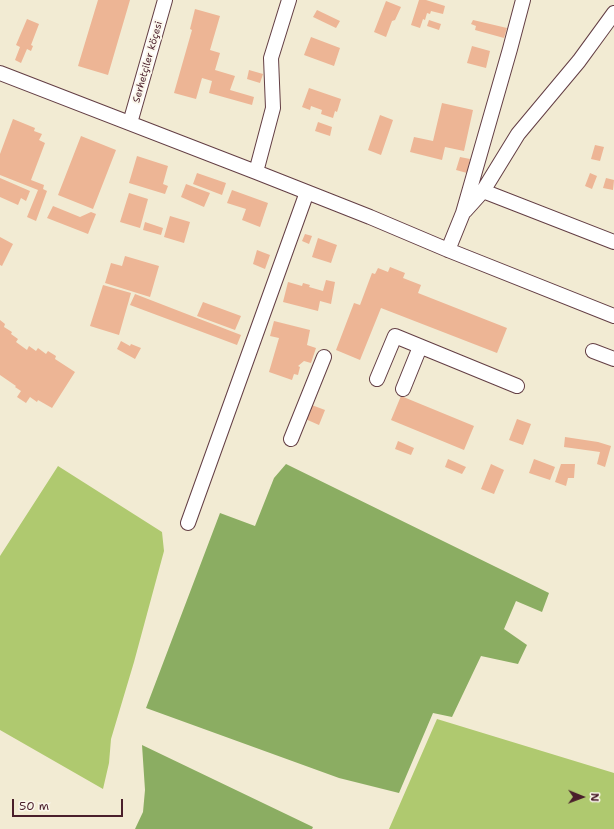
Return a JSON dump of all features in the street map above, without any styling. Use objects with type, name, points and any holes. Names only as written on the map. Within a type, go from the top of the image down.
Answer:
[{"type":"street","name":"Serhetçiler köçesi","points":[[130,123],[165,0]]},
{"type":"street","points":[[256,172],[273,108],[271,58],[289,0]]},
{"type":"street","points":[[448,250],[464,213],[510,49],[522,0]]},
{"type":"street","points":[[464,213],[483,191],[518,134],[579,61],[614,13]]},
{"type":"street","points":[[0,73],[307,192],[614,316]]},
{"type":"street","points":[[483,191],[614,242]]},
{"type":"street","points":[[188,522],[307,192]]},
{"type":"street","points":[[377,379],[395,336],[517,386]]},
{"type":"street","points":[[403,389],[420,347]]},
{"type":"street","points":[[593,351],[614,359]]},
{"type":"street","points":[[291,439],[324,357]]},
{"type":"green space","points":[[286,464],[549,593],[542,612],[516,601],[504,629],[527,645],[518,664],[481,656],[452,717],[433,713],[399,793],[339,778],[146,708],[220,513],[255,526],[274,478]]},
{"type":"green space","points":[[58,466],[162,532],[164,551],[134,662],[111,739],[109,763],[103,789],[0,730],[0,556]]},
{"type":"green space","points":[[437,719],[614,773],[614,829],[389,829]]},
{"type":"green space","points":[[142,745],[313,827],[312,829],[135,829],[143,812],[145,790]]},
{"type":"building","points":[[98,0],[130,0],[108,75],[78,66]]},
{"type":"building","points":[[419,0],[426,0],[445,6],[443,14],[431,11],[430,14],[427,13],[420,28],[411,25]]},
{"type":"building","points":[[386,1],[401,7],[395,20],[392,21],[386,37],[374,32]]},
{"type":"building","points":[[195,9],[220,16],[210,50],[220,53],[215,70],[235,76],[230,90],[254,97],[252,105],[209,93],[212,81],[202,78],[196,99],[174,93],[192,30],[190,29]]},
{"type":"building","points":[[317,10],[340,21],[336,28],[313,17]]},
{"type":"building","points":[[27,19],[39,24],[31,45],[33,46],[31,51],[27,49],[21,63],[15,60],[20,47],[16,45]]},
{"type":"building","points":[[429,20],[441,24],[439,30],[427,26]]},
{"type":"building","points":[[473,20],[507,28],[504,38],[475,30],[476,26],[471,24]]},
{"type":"building","points":[[311,37],[340,48],[334,66],[304,55]]},
{"type":"building","points":[[472,46],[490,51],[486,68],[467,63]]},
{"type":"building","points":[[249,70],[263,74],[260,83],[247,79]]},
{"type":"building","points":[[309,88],[341,99],[337,112],[335,111],[333,118],[321,114],[322,110],[311,106],[310,110],[302,107]]},
{"type":"building","points":[[442,103],[473,110],[464,151],[445,147],[442,160],[410,152],[414,137],[433,141]]},
{"type":"building","points":[[380,115],[393,120],[381,155],[368,150]]},
{"type":"building","points":[[13,119],[35,128],[34,131],[42,134],[39,140],[45,143],[31,180],[44,185],[43,189],[47,191],[36,221],[27,217],[38,190],[0,175],[0,154]]},
{"type":"building","points":[[318,122],[332,127],[330,136],[315,131]]},
{"type":"building","points":[[81,136],[116,150],[93,209],[58,195]]},
{"type":"building","points":[[595,145],[604,147],[600,161],[591,159]]},
{"type":"building","points":[[137,156],[168,166],[163,184],[168,186],[165,194],[129,183]]},
{"type":"building","points":[[460,157],[470,159],[467,173],[456,170]]},
{"type":"building","points":[[197,173],[226,183],[222,195],[193,184]]},
{"type":"building","points":[[590,173],[597,176],[592,189],[585,186]]},
{"type":"building","points":[[0,178],[30,191],[26,201],[21,198],[18,205],[0,197]]},
{"type":"building","points":[[606,178],[614,180],[613,190],[603,188]]},
{"type":"building","points":[[186,184],[210,193],[204,207],[181,197]]},
{"type":"building","points":[[232,190],[268,203],[260,227],[242,220],[246,209],[227,203]]},
{"type":"building","points":[[129,193],[148,199],[140,228],[120,222]]},
{"type":"building","points":[[53,206],[80,217],[91,212],[96,214],[88,234],[47,218]]},
{"type":"building","points":[[170,216],[190,222],[184,243],[164,237]]},
{"type":"building","points":[[145,222],[163,228],[161,235],[143,230]]},
{"type":"building","points":[[305,234],[312,236],[309,244],[302,241]]},
{"type":"building","points":[[0,237],[13,244],[2,266],[0,265]]},
{"type":"building","points":[[318,238],[337,245],[331,263],[312,257]]},
{"type":"building","points":[[257,250],[270,255],[265,269],[253,264]]},
{"type":"building","points":[[125,256],[159,266],[150,297],[105,283],[111,263],[122,266]]},
{"type":"building","points":[[390,267],[405,273],[403,278],[421,285],[418,293],[507,328],[497,353],[381,308],[360,360],[336,350],[354,303],[360,305],[372,273],[375,274],[378,268],[388,272]]},
{"type":"building","points":[[326,280],[335,282],[331,304],[320,301],[318,311],[283,302],[288,282],[302,286],[303,283],[310,285],[309,287],[323,291]]},
{"type":"building","points":[[103,285],[131,293],[119,335],[90,326]]},
{"type":"building","points":[[135,294],[241,335],[237,345],[130,305]]},
{"type":"building","points":[[203,302],[241,316],[235,330],[197,316]]},
{"type":"building","points":[[0,320],[5,324],[4,327],[12,332],[11,334],[18,339],[16,342],[27,350],[29,346],[36,351],[38,348],[46,354],[48,351],[56,356],[55,359],[75,372],[52,408],[38,400],[37,402],[30,397],[26,403],[17,397],[21,391],[0,375]]},
{"type":"building","points":[[274,321],[310,330],[307,345],[316,348],[311,363],[304,361],[298,366],[300,367],[298,375],[294,374],[292,380],[269,372],[279,338],[270,336]]},
{"type":"building","points":[[121,341],[130,346],[131,344],[141,348],[135,359],[117,349]]},
{"type":"building","points":[[401,396],[474,426],[464,450],[391,420]]},
{"type":"building","points":[[309,404],[325,410],[319,425],[303,418]]},
{"type":"building","points":[[517,419],[531,424],[523,445],[509,440]]},
{"type":"building","points":[[565,437],[598,442],[611,446],[605,467],[597,464],[600,452],[564,447]]},
{"type":"building","points":[[398,441],[414,448],[411,455],[395,449]]},
{"type":"building","points":[[448,459],[466,467],[462,474],[445,467]]},
{"type":"building","points":[[534,459],[555,467],[550,480],[529,473]]},
{"type":"building","points":[[491,464],[504,470],[494,494],[481,489]]},
{"type":"building","points":[[561,464],[575,464],[574,478],[568,478],[566,486],[555,482]]}]
